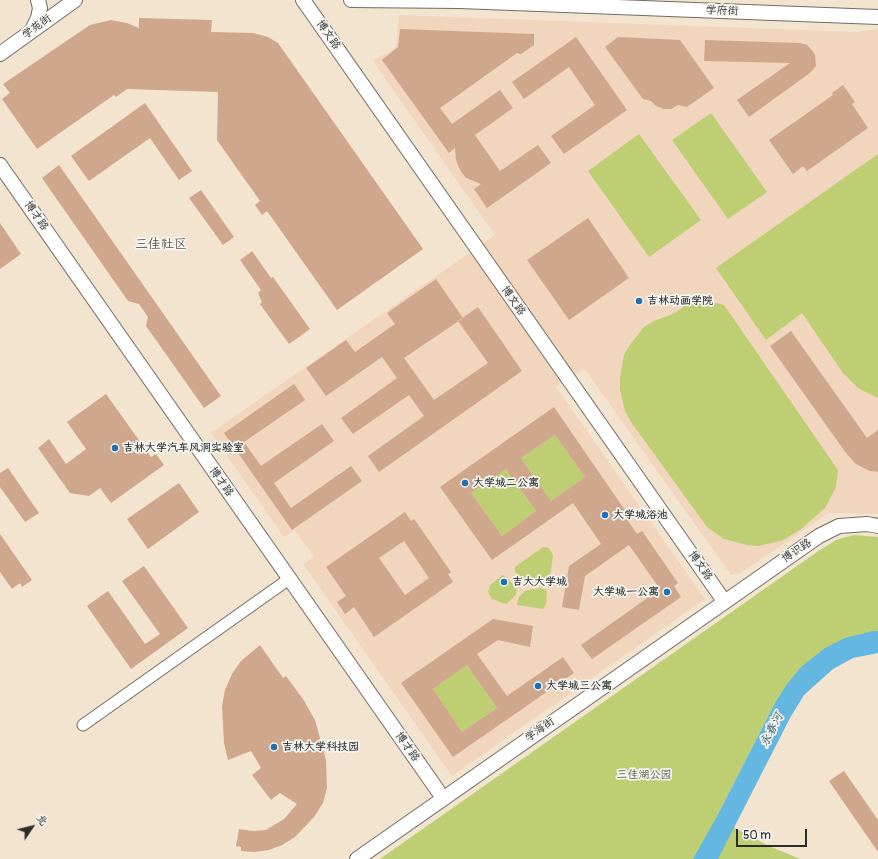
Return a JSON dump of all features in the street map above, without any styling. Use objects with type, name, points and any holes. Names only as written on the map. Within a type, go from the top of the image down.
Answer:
[{"type":"street","points":[[31,31],[38,18],[40,8],[38,0]]},
{"type":"street","name":"学苑街","points":[[0,54],[74,0]]},
{"type":"street","name":"博文路","points":[[303,0],[724,601]]},
{"type":"street","name":"学府街","points":[[351,0],[460,1],[878,16]]},
{"type":"street","name":"博才路","points":[[0,165],[443,798]]},
{"type":"street","name":"博识路","points":[[724,601],[819,536],[839,526],[867,524],[878,526]]},
{"type":"street","points":[[84,725],[289,579]]},
{"type":"street","name":"学海街","points":[[357,859],[724,601]]},
{"type":"shaded area","name":"吉林动画学院","points":[[399,15],[857,32],[878,29],[878,514],[829,513],[739,574],[731,575],[584,368],[556,387],[705,599],[452,776],[303,564],[314,557],[295,530],[284,537],[211,433],[495,235],[373,61],[396,47]]},
{"type":"green space","points":[[711,113],[767,192],[728,219],[672,140]]},
{"type":"green space","points":[[639,134],[701,220],[649,257],[588,171]]},
{"type":"green space","points":[[878,154],[878,398],[858,388],[843,373],[802,313],[766,340],[716,268]]},
{"type":"green space","points":[[699,301],[724,305],[838,470],[836,487],[825,508],[800,530],[781,541],[758,546],[747,545],[724,539],[707,527],[631,422],[625,411],[620,389],[620,377],[624,355],[630,345],[644,327],[654,321],[675,313],[689,303]]},
{"type":"green space","points":[[555,435],[585,477],[551,501],[521,458]]},
{"type":"green space","points":[[506,469],[536,511],[502,536],[471,493]]},
{"type":"green space","name":"三佳湖公园","points":[[854,535],[878,537],[878,631],[873,631],[775,703],[716,818],[769,846],[800,859],[380,859],[817,552],[836,540]]},
{"type":"green space","points":[[543,547],[549,548],[553,555],[550,577],[532,582],[519,576],[515,572],[515,567]]},
{"type":"green space","points":[[503,575],[516,587],[517,592],[506,604],[492,599],[488,592],[490,585]]},
{"type":"green space","points":[[541,588],[547,591],[546,604],[543,609],[517,605],[519,597],[524,592]]},
{"type":"green space","points":[[467,665],[497,708],[462,732],[433,689]]},
{"type":"water","name":"永春河","points":[[878,631],[878,653],[853,658],[833,669],[804,695],[790,718],[718,859],[693,859],[716,818],[775,703],[787,684],[801,667],[825,648],[845,638]]},
{"type":"building","points":[[139,18],[212,20],[211,32],[253,33],[268,37],[278,43],[423,249],[337,310],[267,211],[262,215],[255,205],[260,201],[217,140],[218,92],[127,89],[116,97],[114,95],[37,149],[2,99],[10,93],[3,84],[90,25],[111,20],[127,23],[139,28]]},
{"type":"building","points":[[400,29],[534,34],[534,45],[521,54],[517,53],[440,108],[452,124],[500,90],[513,108],[475,135],[500,171],[538,145],[551,163],[487,208],[474,189],[481,184],[466,178],[460,170],[456,160],[455,148],[449,153],[382,60],[398,47]]},
{"type":"building","points":[[576,37],[627,110],[564,154],[551,136],[595,105],[569,67],[524,99],[512,82]]},
{"type":"building","points":[[618,37],[680,40],[714,88],[687,107],[678,105],[671,109],[664,109],[656,106],[651,101],[643,99],[605,47]]},
{"type":"building","points":[[705,40],[800,43],[807,45],[812,50],[815,55],[816,66],[810,73],[749,117],[737,100],[790,63],[704,61]]},
{"type":"building","points":[[843,85],[855,102],[852,104],[868,128],[807,171],[803,166],[793,174],[769,140],[833,95],[832,93]]},
{"type":"building","points":[[145,103],[192,171],[179,180],[150,138],[89,181],[71,156]]},
{"type":"building","points":[[59,165],[221,396],[204,408],[146,326],[148,317],[139,304],[128,301],[42,178]]},
{"type":"building","points":[[201,190],[234,237],[223,245],[189,198]]},
{"type":"building","points":[[588,218],[629,278],[569,320],[527,260]]},
{"type":"building","points":[[0,223],[21,254],[0,269]]},
{"type":"building","points":[[252,251],[271,278],[273,277],[310,329],[289,344],[260,304],[262,302],[258,293],[261,290],[240,260]]},
{"type":"building","points":[[436,279],[463,318],[478,307],[522,371],[379,472],[368,456],[424,416],[409,395],[353,434],[341,418],[397,378],[382,357],[326,396],[306,368],[346,340],[355,352],[395,324],[387,313]],"holes":[[[458,321],[488,363],[434,400],[404,358]]]},
{"type":"building","points":[[791,331],[867,438],[878,430],[878,472],[870,471],[856,464],[846,453],[770,346]]},
{"type":"building","points":[[294,384],[305,400],[244,442],[261,466],[322,424],[334,441],[274,483],[291,508],[351,466],[362,481],[292,530],[224,433]]},
{"type":"building","name":"吉林大学汽车风洞实验室","points":[[106,394],[151,457],[156,454],[164,465],[111,503],[100,488],[89,496],[70,493],[38,448],[49,439],[66,464],[86,449],[67,422]]},
{"type":"building","points":[[554,407],[631,519],[628,521],[637,534],[642,531],[678,583],[674,586],[681,597],[592,659],[581,645],[660,589],[629,545],[585,576],[579,610],[562,607],[569,566],[601,544],[573,503],[492,560],[440,487]],"holes":[[[555,435],[585,477],[551,501],[521,458]],[[506,469],[536,511],[502,536],[471,493]]]},
{"type":"building","points":[[8,468],[39,513],[25,522],[0,487],[0,473]]},
{"type":"building","points":[[179,483],[199,512],[148,549],[127,519]]},
{"type":"building","points":[[405,512],[411,521],[414,519],[451,572],[448,574],[453,582],[374,637],[354,607],[345,614],[337,602],[346,596],[326,567]],"holes":[[[404,541],[429,578],[405,595],[379,558]]]},
{"type":"building","points":[[0,534],[32,580],[22,587],[20,583],[12,589],[0,572]]},
{"type":"building","points":[[144,566],[188,628],[131,669],[87,606],[108,591],[145,644],[160,634],[122,581]]},
{"type":"building","name":"大学城三公寓","points":[[493,619],[533,626],[530,647],[498,640],[477,654],[507,696],[563,657],[574,673],[453,757],[401,683]],"holes":[[[467,665],[497,708],[462,732],[433,689]]]},
{"type":"building","name":"吉林大学科技园","points":[[260,645],[283,678],[286,676],[303,699],[315,720],[326,760],[327,788],[323,803],[314,817],[295,837],[282,845],[269,850],[254,852],[241,851],[241,847],[236,846],[239,829],[253,831],[266,830],[284,819],[297,804],[280,793],[271,800],[252,775],[261,768],[251,751],[228,760],[224,743],[222,706],[225,690],[232,674],[241,661]]},
{"type":"building","points":[[844,771],[878,820],[878,852],[829,781]]},
{"type":"place","name":"吉林动画学院","points":[[639,301]]},
{"type":"place","name":"吉林大学汽车风洞实验室","points":[[115,448]]},
{"type":"place","name":"大学城二公寓","points":[[465,483]]},
{"type":"place","name":"大学城浴池","points":[[605,515]]},
{"type":"place","name":"吉大大学城","points":[[504,582]]},
{"type":"place","name":"大学城一公寓","points":[[667,592]]},
{"type":"place","name":"大学城三公寓","points":[[538,686]]},
{"type":"place","name":"吉林大学科技园","points":[[274,747]]},
{"type":"district","name":"三佳社区","points":[[161,245]]}]
